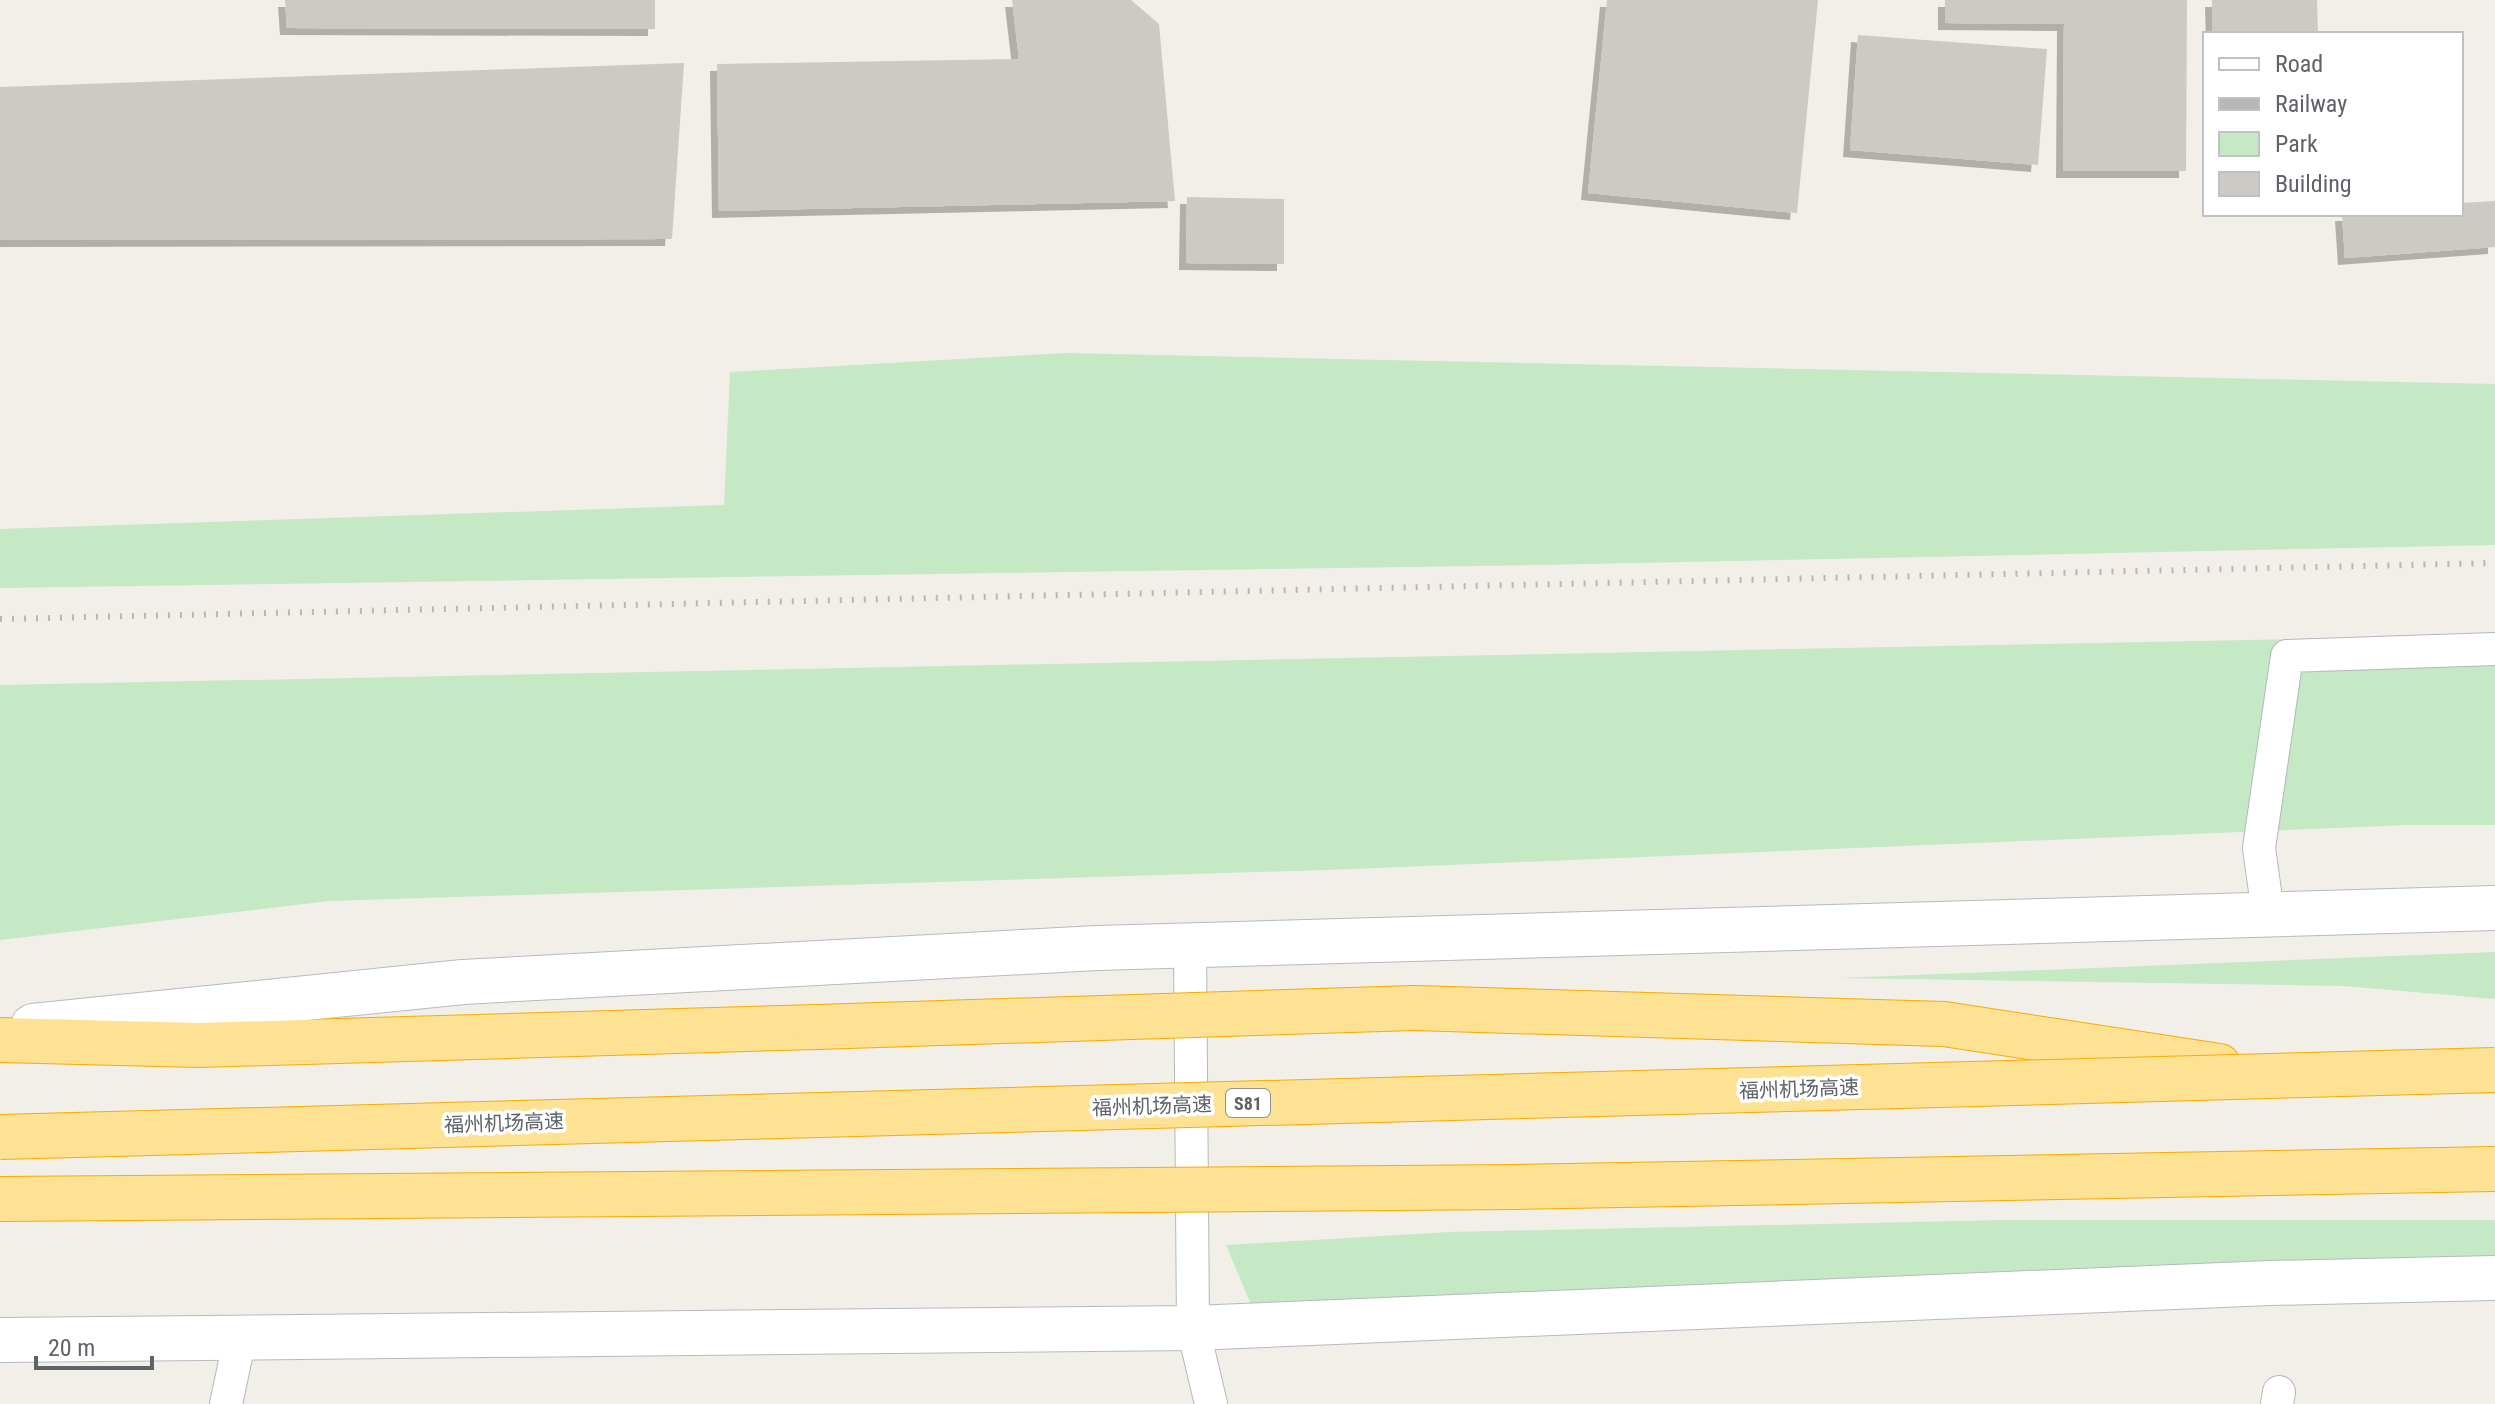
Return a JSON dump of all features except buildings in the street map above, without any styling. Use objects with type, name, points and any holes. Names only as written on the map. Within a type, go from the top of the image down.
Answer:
[{"type":"highway","points":[[0,1040],[199,1045],[1414,1008],[1929,1024],[2285,1076]]},
{"type":"highway","name":"福州机场高速","points":[[0,1137],[2495,1070]]},
{"type":"highway","points":[[0,1199],[1499,1187],[2495,1169]]},
{"type":"main road","points":[[0,1030],[463,982],[1190,945],[2495,908]]},
{"type":"main road","points":[[0,1340],[1193,1328],[2270,1283],[2495,1278]]},
{"type":"street","points":[[2268,913],[2259,848],[2287,656],[2495,649]]},
{"type":"street","points":[[1190,945],[1193,1328],[1211,1404]]},
{"type":"street","points":[[226,1404],[240,1338]]},
{"type":"green space","points":[[1065,353],[2495,384],[2495,545],[1539,565],[0,588],[0,529],[724,505],[730,372]]},
{"type":"green space","points":[[2495,635],[2495,825],[2407,825],[1355,869],[329,901],[0,940],[0,685]]},
{"type":"green space","points":[[2495,952],[2495,999],[2344,986],[1840,978]]},
{"type":"green space","points":[[2004,1220],[2495,1220],[2495,1259],[1252,1307],[1226,1245],[1450,1232]]},
{"type":"railway","points":[[0,619],[2495,563]]}]
